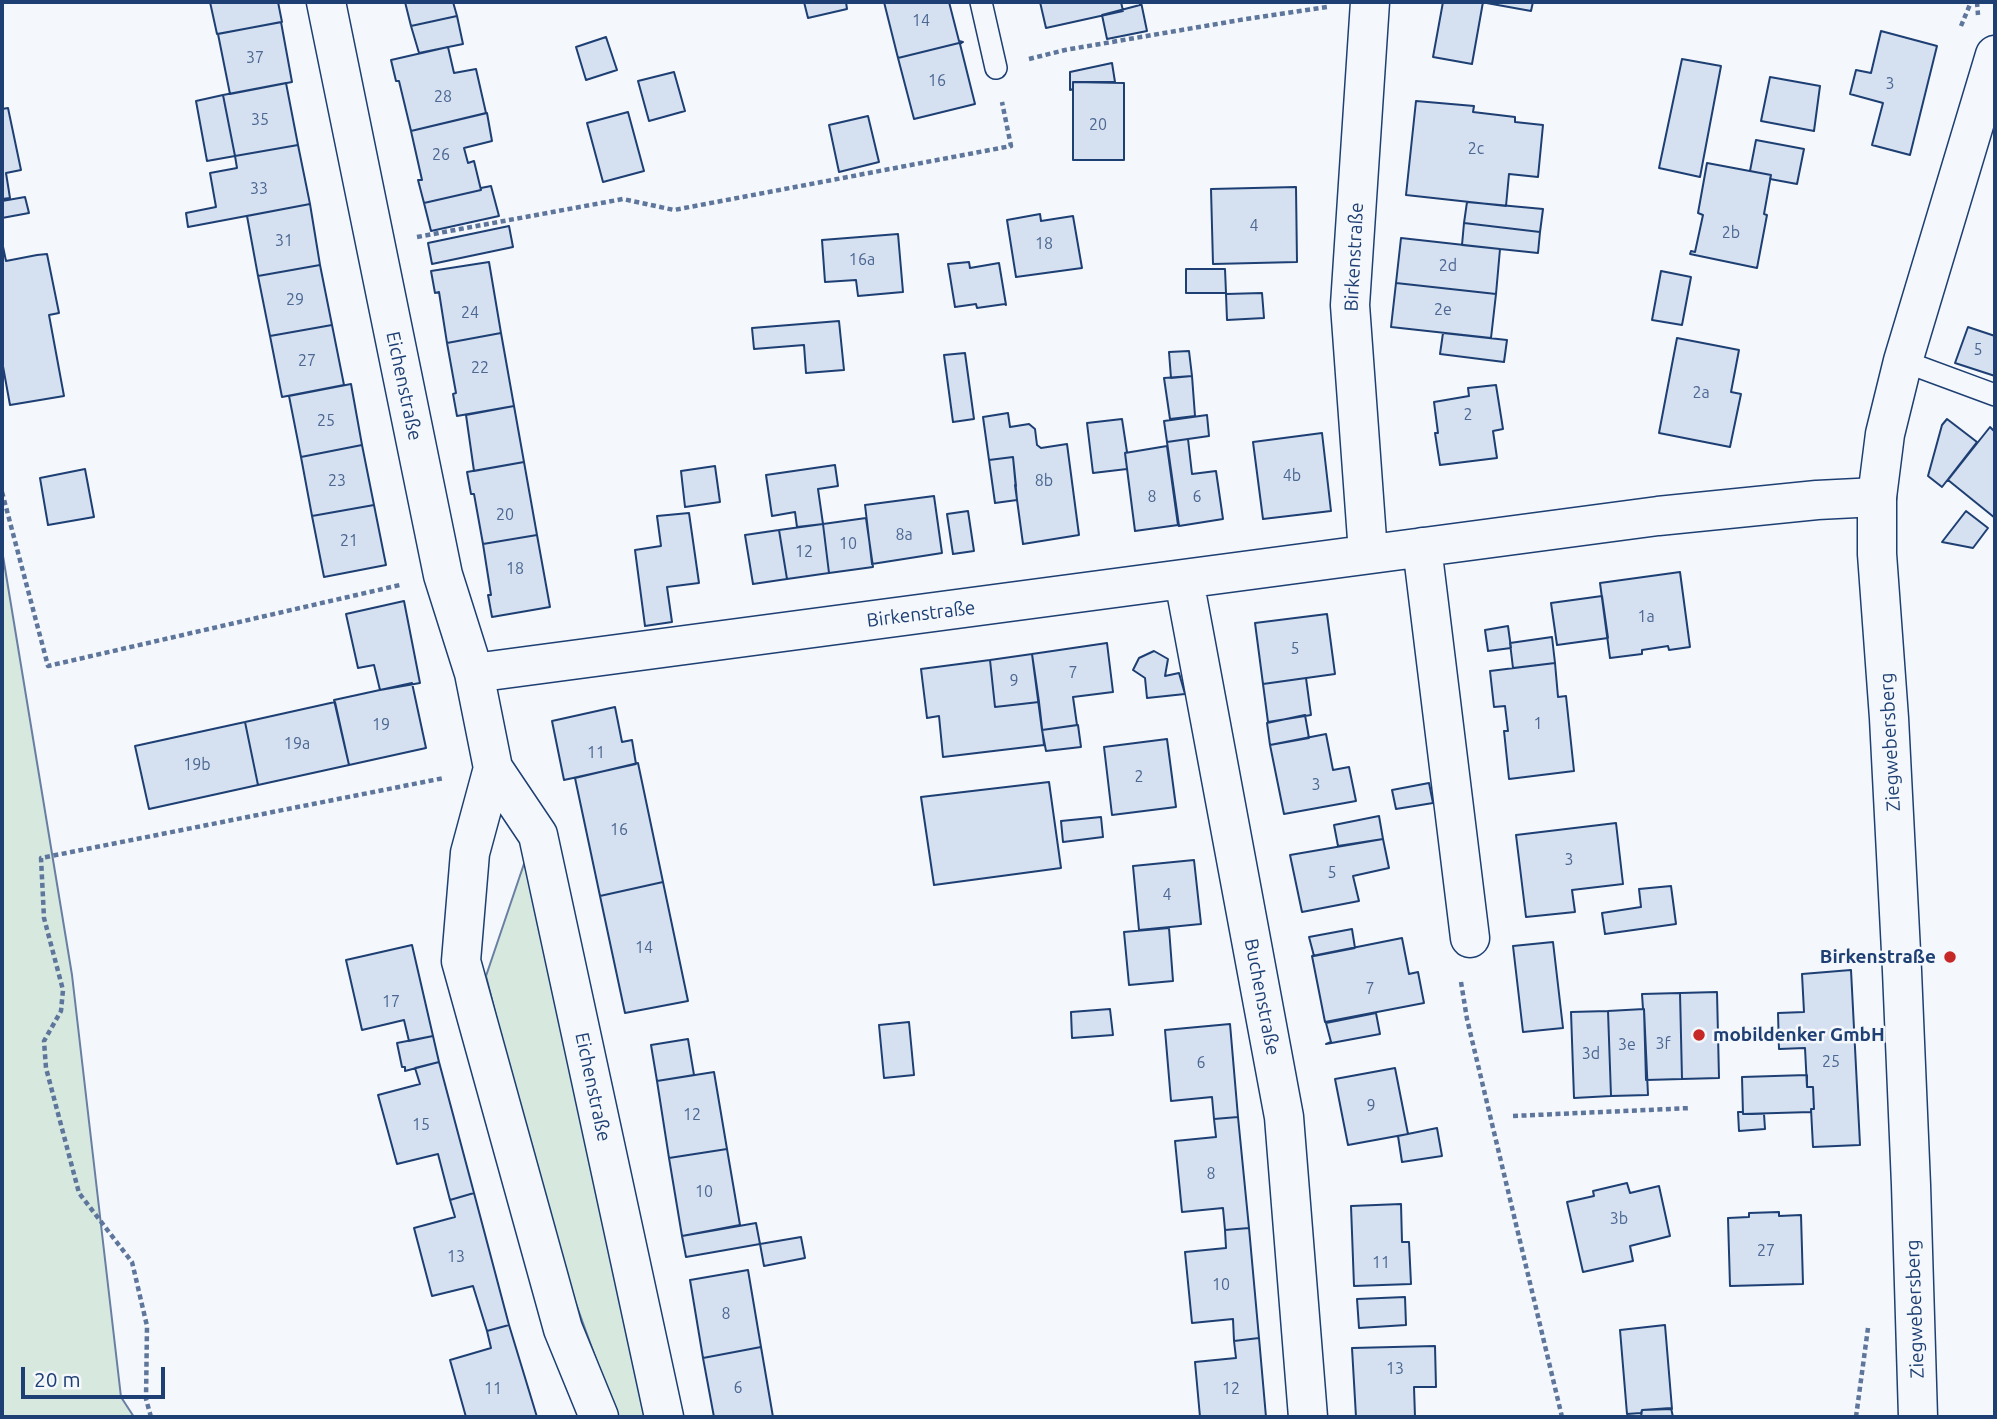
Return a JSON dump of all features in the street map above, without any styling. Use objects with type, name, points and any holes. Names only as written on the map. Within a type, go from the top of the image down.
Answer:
[{"type":"street","name":"Eichenstraße","points":[[326,2],[443,575],[474,673],[493,768],[538,835],[664,1417]]},
{"type":"street","name":"Birkenstraße","points":[[1353,4],[1350,304],[1368,554]]},
{"type":"street","name":"Ziegwebersberg","points":[[1918,1417],[1912,1185],[1889,719],[1877,554],[1877,497],[1885,434],[1903,361],[1993,74]]},
{"type":"street","name":"Birkenstraße","points":[[474,673],[1658,516],[1817,500],[1877,497]]},
{"type":"street","points":[[1422,547],[1470,938]]},
{"type":"street","name":"Buchenstraße","points":[[1184,580],[1284,1117],[1308,1417]]},
{"type":"street","name":"Eichenstraße","points":[[493,768],[470,853],[461,961],[563,1329],[600,1417]]},
{"type":"lane","points":[[981,2],[996,68]]},
{"type":"lane","points":[[1903,361],[1995,395]]},
{"type":"path","points":[[375,244],[622,199],[674,210],[1011,146],[996,68],[1065,50],[1233,21],[1353,4]]},
{"type":"path","points":[[2,492],[48,666],[443,575]]},
{"type":"path","points":[[151,1417],[146,1399],[147,1326],[132,1262],[79,1193],[46,1068],[44,1041],[61,1011],[63,990],[44,918],[41,858],[493,768]]},
{"type":"path","points":[[1470,938],[1456,954],[1467,1019],[1562,1417]]},
{"type":"path","points":[[1513,1116],[1691,1108]]},
{"type":"shaded area","points":[[2,550],[72,975],[121,1397],[134,1417],[2,1417]]},
{"type":"shaded area","points":[[528,852],[650,1417],[617,1417],[550,1232],[486,976]]},
{"type":"building","points":[[210,2],[278,2],[282,22],[217,34]]},
{"type":"building","points":[[405,2],[453,2],[457,16],[411,26]]},
{"type":"building","points":[[804,2],[846,2],[847,9],[808,18]]},
{"type":"building","points":[[884,2],[949,2],[959,41],[963,42],[898,58]]},
{"type":"building","points":[[1040,2],[1121,2],[1123,11],[1046,28]]},
{"type":"building","points":[[1141,2],[1147,31],[1107,39],[1102,15],[1140,5]]},
{"type":"building","points":[[1443,2],[1483,2],[1472,64],[1433,57]]},
{"type":"building","points":[[1481,2],[1533,2],[1531,11]]},
{"type":"building","points":[[457,16],[463,44],[419,53],[411,26]]},
{"type":"building","points":[[281,22],[292,82],[230,94],[218,34]]},
{"type":"building","points":[[1881,31],[1937,46],[1910,155],[1872,145],[1883,103],[1850,94],[1856,70],[1871,73]]},
{"type":"building","points":[[606,37],[617,70],[586,80],[576,47]]},
{"type":"building","points":[[963,42],[960,44],[975,104],[914,119],[898,58]]},
{"type":"building","points":[[448,47],[454,73],[476,69],[486,113],[411,131],[391,60]]},
{"type":"building","points":[[1682,59],[1721,66],[1700,177],[1659,168]]},
{"type":"building","points":[[1112,63],[1115,82],[1073,82],[1073,89],[1070,90],[1070,72]]},
{"type":"building","points":[[674,72],[685,111],[649,121],[638,81]]},
{"type":"building","points":[[1770,77],[1820,86],[1814,131],[1761,121]]},
{"type":"building","points":[[1073,82],[1124,83],[1124,160],[1073,160]]},
{"type":"building","points":[[286,83],[298,145],[235,156],[223,95]]},
{"type":"building","points":[[223,95],[235,156],[207,161],[196,101]]},
{"type":"building","points":[[1416,101],[1474,106],[1473,112],[1515,117],[1515,122],[1543,125],[1538,177],[1509,174],[1506,206],[1406,195]]},
{"type":"building","points":[[8,108],[21,170],[6,173],[10,198],[2,199],[2,109]]},
{"type":"building","points":[[628,112],[644,171],[603,182],[587,123]]},
{"type":"building","points":[[487,113],[492,141],[464,148],[468,163],[474,161],[481,190],[424,203],[418,180],[422,180],[411,131]]},
{"type":"building","points":[[868,116],[879,162],[839,172],[829,125]]},
{"type":"building","points":[[1756,140],[1804,149],[1797,184],[1770,179],[1771,175],[1750,171]]},
{"type":"building","points":[[298,145],[310,204],[188,227],[186,213],[216,207],[210,173],[237,168],[235,156]]},
{"type":"building","points":[[1707,163],[1771,175],[1757,268],[1690,254],[1691,251],[1695,252],[1703,215],[1698,213]]},
{"type":"building","points":[[491,186],[499,216],[431,231],[424,203]]},
{"type":"building","points":[[1296,187],[1297,262],[1213,264],[1211,189]]},
{"type":"building","points":[[25,197],[29,213],[2,218],[2,201]]},
{"type":"building","points":[[1467,202],[1543,209],[1540,232],[1464,223]]},
{"type":"building","points":[[310,204],[320,265],[258,276],[247,216]]},
{"type":"building","points":[[1040,214],[1041,221],[1073,216],[1082,268],[1016,277],[1007,220]]},
{"type":"building","points":[[1464,223],[1540,232],[1538,253],[1462,245]]},
{"type":"building","points":[[509,226],[513,247],[432,264],[428,243]]},
{"type":"building","points":[[898,234],[903,292],[858,296],[856,280],[825,282],[822,240]]},
{"type":"building","points":[[1401,238],[1500,249],[1496,294],[1396,283]]},
{"type":"building","points":[[2,242],[6,261],[47,254],[59,313],[49,315],[64,396],[10,405],[2,361]]},
{"type":"building","points":[[489,262],[501,333],[447,343],[439,292],[435,293],[431,271]]},
{"type":"building","points":[[969,262],[970,268],[999,263],[1006,305],[977,308],[976,304],[955,307],[948,264]]},
{"type":"building","points":[[320,265],[332,325],[270,336],[258,276]]},
{"type":"building","points":[[1186,269],[1225,269],[1226,293],[1186,293]]},
{"type":"building","points":[[1661,271],[1691,277],[1682,325],[1652,320]]},
{"type":"building","points":[[1396,283],[1496,294],[1491,338],[1391,327]]},
{"type":"building","points":[[1262,293],[1264,318],[1227,320],[1226,294]]},
{"type":"building","points":[[839,321],[844,370],[806,373],[804,345],[754,349],[752,328]]},
{"type":"building","points":[[332,325],[344,385],[282,397],[270,336]]},
{"type":"building","points":[[1968,327],[1995,336],[1995,376],[1955,363]]},
{"type":"building","points":[[501,333],[514,406],[457,416],[453,394],[456,393],[447,343]]},
{"type":"building","points":[[1443,333],[1507,340],[1504,362],[1440,354]]},
{"type":"building","points":[[1677,338],[1739,350],[1731,392],[1741,394],[1730,447],[1659,433]]},
{"type":"building","points":[[1189,351],[1192,376],[1171,378],[1169,352]]},
{"type":"building","points":[[965,353],[974,419],[953,422],[944,355]]},
{"type":"building","points":[[1192,376],[1195,416],[1170,419],[1164,378]]},
{"type":"building","points":[[351,384],[362,445],[301,457],[289,396]]},
{"type":"building","points":[[1496,385],[1503,429],[1493,431],[1497,458],[1440,465],[1434,402],[1469,396],[1468,388]]},
{"type":"building","points":[[514,406],[524,462],[474,471],[466,415]]},
{"type":"building","points":[[1008,413],[1010,427],[1029,424],[1035,429],[1037,445],[1041,448],[1067,444],[1079,535],[1023,544],[1013,457],[989,460],[983,417]]},
{"type":"building","points":[[1207,415],[1209,436],[1167,442],[1164,421]]},
{"type":"building","points":[[1122,419],[1127,469],[1093,473],[1087,423]]},
{"type":"building","points":[[1947,419],[1977,442],[1942,487],[1928,476],[1942,425]]},
{"type":"building","points":[[1990,427],[1995,432],[1995,518],[1948,480]]},
{"type":"building","points":[[1322,433],[1331,511],[1263,519],[1253,442]]},
{"type":"building","points":[[1188,439],[1192,474],[1216,471],[1223,519],[1179,526],[1167,442]]},
{"type":"building","points":[[362,445],[374,505],[312,516],[301,457]]},
{"type":"building","points":[[1167,446],[1178,525],[1135,531],[1125,453]]},
{"type":"building","points":[[1013,457],[1017,500],[995,503],[989,460]]},
{"type":"building","points":[[524,462],[537,535],[483,544],[467,472]]},
{"type":"building","points":[[835,465],[838,486],[818,489],[823,524],[797,527],[795,512],[772,516],[766,475]]},
{"type":"building","points":[[715,466],[720,502],[685,507],[681,471]]},
{"type":"building","points":[[85,469],[94,517],[48,525],[40,478]]},
{"type":"building","points":[[934,496],[942,553],[872,564],[865,505]]},
{"type":"building","points":[[374,505],[386,565],[324,577],[312,516]]},
{"type":"building","points":[[968,511],[974,551],[953,554],[947,514]]},
{"type":"building","points":[[1966,511],[1988,528],[1973,548],[1942,542]]},
{"type":"building","points":[[689,513],[699,583],[667,587],[672,622],[645,626],[635,550],[661,546],[657,516]]},
{"type":"building","points":[[866,518],[873,567],[829,573],[823,524]]},
{"type":"building","points":[[823,524],[829,573],[787,579],[779,530]]},
{"type":"building","points":[[779,530],[787,579],[753,584],[745,535]]},
{"type":"building","points":[[537,535],[550,607],[492,617],[483,544]]},
{"type":"building","points":[[1680,572],[1690,647],[1669,650],[1668,646],[1642,650],[1642,654],[1610,658],[1600,583]]},
{"type":"building","points":[[1602,596],[1608,638],[1557,645],[1551,603]]},
{"type":"building","points":[[404,601],[420,683],[380,690],[374,665],[358,668],[346,614]]},
{"type":"building","points":[[1327,614],[1335,674],[1263,684],[1255,623]]},
{"type":"building","points":[[1508,626],[1511,648],[1488,651],[1485,630]]},
{"type":"building","points":[[1552,637],[1555,663],[1513,668],[1510,643]]},
{"type":"building","points":[[1107,643],[1113,692],[1073,697],[1077,725],[1042,730],[1032,654]]},
{"type":"building","points":[[1154,651],[1168,659],[1165,676],[1179,673],[1185,694],[1147,698],[1145,678],[1133,670],[1139,658]]},
{"type":"building","points":[[1032,654],[1039,702],[995,707],[990,660]]},
{"type":"building","points":[[990,660],[995,707],[1039,702],[1044,745],[943,757],[939,716],[927,718],[921,669]]},
{"type":"building","points":[[1555,663],[1558,697],[1566,696],[1574,771],[1509,779],[1504,731],[1508,731],[1505,706],[1494,707],[1490,671]]},
{"type":"building","points":[[1306,678],[1311,715],[1268,722],[1263,684]]},
{"type":"building","points":[[412,683],[426,748],[349,765],[334,700]]},
{"type":"building","points":[[335,702],[349,765],[258,785],[245,722]]},
{"type":"building","points":[[615,707],[622,742],[632,740],[636,764],[564,780],[552,721]]},
{"type":"building","points":[[1305,715],[1309,738],[1270,745],[1267,723]]},
{"type":"building","points":[[245,722],[258,785],[149,809],[135,746]]},
{"type":"building","points":[[1078,725],[1081,747],[1046,751],[1042,730]]},
{"type":"building","points":[[1326,734],[1333,770],[1349,767],[1356,801],[1284,814],[1270,745]]},
{"type":"building","points":[[1167,739],[1176,807],[1112,815],[1104,747]]},
{"type":"building","points":[[638,763],[663,882],[600,896],[575,778]]},
{"type":"building","points":[[1049,782],[1061,868],[934,885],[921,797]]},
{"type":"building","points":[[1429,783],[1433,803],[1396,809],[1392,790]]},
{"type":"building","points":[[1379,816],[1383,839],[1338,846],[1334,825]]},
{"type":"building","points":[[1101,817],[1103,837],[1063,842],[1061,821]]},
{"type":"building","points":[[1616,823],[1623,884],[1572,890],[1575,912],[1526,917],[1516,835]]},
{"type":"building","points":[[1383,839],[1389,868],[1353,876],[1359,901],[1302,912],[1290,855]]},
{"type":"building","points":[[1194,860],[1201,924],[1139,930],[1133,866]]},
{"type":"building","points":[[663,882],[688,1001],[625,1013],[600,896]]},
{"type":"building","points":[[1671,886],[1676,924],[1605,934],[1602,913],[1641,907],[1639,889]]},
{"type":"building","points":[[1169,928],[1173,981],[1129,985],[1124,932]]},
{"type":"building","points":[[1352,929],[1355,948],[1314,956],[1309,937]]},
{"type":"building","points":[[1402,938],[1409,974],[1418,972],[1424,1003],[1325,1022],[1312,956]]},
{"type":"building","points":[[1553,942],[1563,1028],[1523,1032],[1513,946]]},
{"type":"building","points":[[412,945],[433,1036],[409,1041],[404,1020],[362,1030],[346,960]]},
{"type":"building","points":[[1851,970],[1860,1145],[1813,1147],[1813,1087],[1807,1087],[1805,1048],[1779,1049],[1778,1013],[1804,1012],[1802,974]]},
{"type":"building","name":"mobildenker GmbH","points":[[1717,992],[1719,1078],[1682,1079],[1680,993]]},
{"type":"building","points":[[1680,993],[1682,1079],[1646,1080],[1642,994]]},
{"type":"building","points":[[1110,1009],[1113,1035],[1072,1038],[1071,1012]]},
{"type":"building","points":[[1644,1009],[1648,1095],[1611,1096],[1608,1011]]},
{"type":"building","points":[[1608,1011],[1611,1096],[1574,1098],[1571,1012]]},
{"type":"building","points":[[1376,1013],[1380,1034],[1326,1044],[1331,1042],[1326,1023]]},
{"type":"building","points":[[909,1022],[914,1075],[884,1078],[879,1025]]},
{"type":"building","points":[[1230,1024],[1238,1117],[1214,1119],[1212,1097],[1171,1101],[1165,1030]]},
{"type":"building","points":[[433,1036],[439,1062],[405,1071],[397,1043]]},
{"type":"building","points":[[688,1039],[694,1075],[657,1081],[651,1045]]},
{"type":"building","points":[[439,1062],[474,1193],[450,1200],[438,1154],[397,1164],[378,1095],[420,1084],[415,1068]]},
{"type":"building","points":[[1395,1068],[1408,1134],[1348,1145],[1335,1079]]},
{"type":"building","points":[[714,1072],[727,1149],[669,1158],[657,1081]]},
{"type":"building","points":[[1807,1075],[1807,1087],[1813,1087],[1814,1109],[1811,1109],[1811,1112],[1743,1114],[1742,1077]]},
{"type":"building","points":[[1738,1112],[1764,1114],[1765,1129],[1739,1131]]},
{"type":"building","points":[[1238,1117],[1249,1228],[1225,1230],[1223,1208],[1182,1212],[1175,1141],[1216,1137],[1214,1119]]},
{"type":"building","points":[[1437,1128],[1442,1156],[1402,1162],[1398,1136]]},
{"type":"building","points":[[727,1149],[740,1225],[682,1236],[669,1158]]},
{"type":"building","points":[[1627,1183],[1630,1193],[1659,1186],[1670,1236],[1630,1246],[1633,1261],[1583,1272],[1567,1202],[1594,1196],[1593,1191]]},
{"type":"building","points":[[474,1193],[509,1325],[487,1331],[473,1286],[432,1296],[414,1228],[455,1217],[450,1200]]},
{"type":"building","points":[[1401,1204],[1402,1242],[1409,1242],[1411,1284],[1354,1286],[1351,1206]]},
{"type":"building","points":[[1779,1212],[1779,1216],[1801,1215],[1803,1284],[1730,1286],[1728,1218],[1749,1217],[1749,1213]]},
{"type":"building","points":[[756,1223],[760,1244],[686,1257],[682,1236]]},
{"type":"building","points":[[1249,1228],[1259,1338],[1234,1341],[1233,1319],[1192,1323],[1185,1252],[1226,1248],[1225,1230]]},
{"type":"building","points":[[801,1237],[805,1258],[764,1266],[760,1244]]},
{"type":"building","points":[[748,1270],[761,1347],[703,1358],[690,1280]]},
{"type":"building","points":[[1405,1297],[1406,1325],[1359,1328],[1357,1299]]},
{"type":"building","points":[[509,1325],[537,1417],[466,1417],[450,1360],[491,1348],[487,1331]]},
{"type":"building","points":[[1665,1325],[1672,1409],[1642,1410],[1641,1413],[1627,1414],[1620,1330]]},
{"type":"building","points":[[1259,1338],[1266,1417],[1200,1417],[1195,1362],[1236,1358],[1234,1341]]},
{"type":"building","points":[[1435,1346],[1436,1387],[1414,1387],[1415,1417],[1356,1417],[1352,1348]]},
{"type":"building","points":[[761,1347],[773,1417],[714,1417],[703,1358]]},
{"type":"building","points":[[1671,1408],[1673,1417],[1641,1417],[1642,1410]]},
{"type":"place","name":"Birkenstraße","points":[[1950,957]]},
{"type":"place","name":"mobildenker GmbH","points":[[1699,1035]]}]
